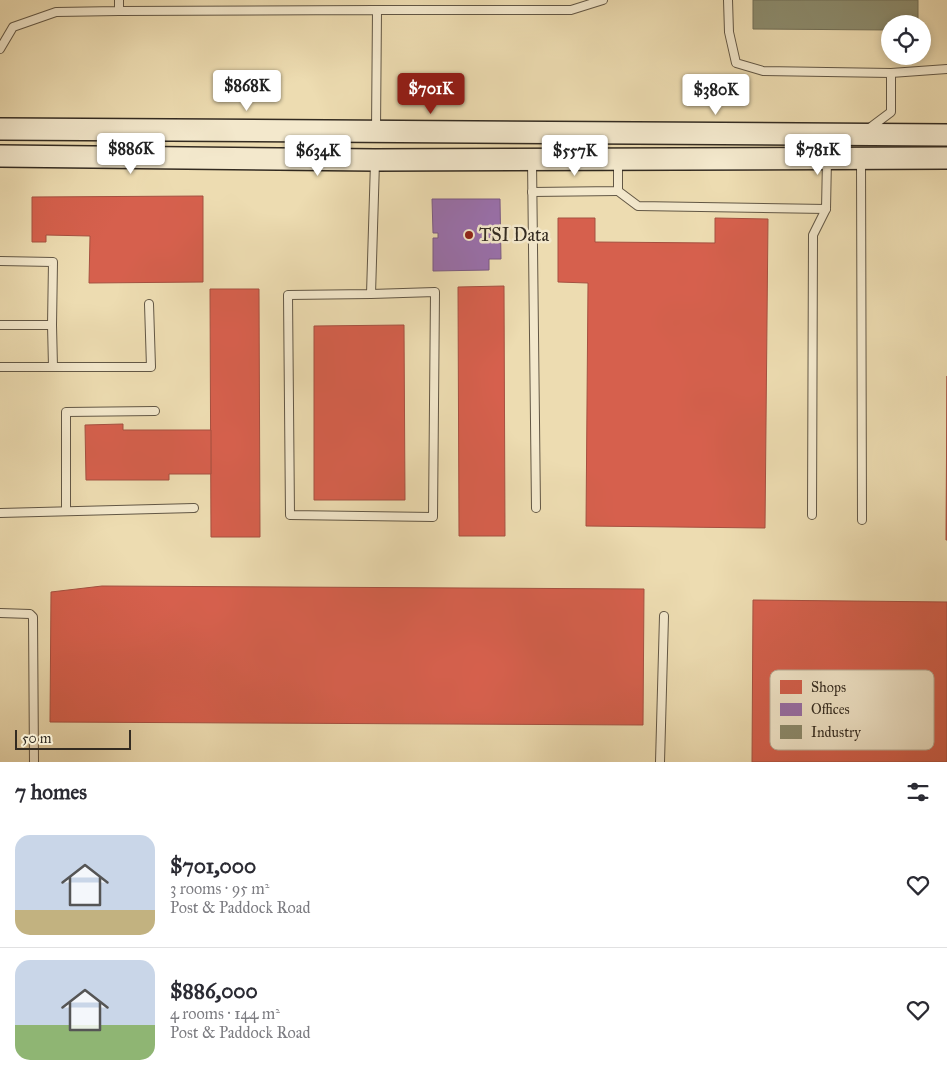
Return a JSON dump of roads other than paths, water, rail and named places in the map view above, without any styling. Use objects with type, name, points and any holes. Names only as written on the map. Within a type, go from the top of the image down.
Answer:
[{"type":"street","points":[[0,129],[241,130],[376,133],[947,135]]},
{"type":"street","points":[[375,160],[376,133]]},
{"type":"street","points":[[861,135],[861,157]]},
{"type":"street","points":[[0,156],[375,160],[947,158]]},
{"type":"lane","points":[[119,0],[119,11]]},
{"type":"lane","points":[[0,49],[13,27],[56,12],[571,10],[603,0]]},
{"type":"lane","points":[[728,0],[729,32],[736,62],[763,70],[891,73],[947,69]]},
{"type":"lane","points":[[376,133],[377,10]]},
{"type":"lane","points":[[861,135],[891,112],[891,73]]},
{"type":"lane","points":[[812,515],[813,235],[826,209],[827,157]]},
{"type":"lane","points":[[861,157],[862,520]]},
{"type":"lane","points":[[618,158],[618,191]]},
{"type":"lane","points":[[532,159],[536,508]]},
{"type":"lane","points":[[372,294],[375,160]]},
{"type":"lane","points":[[532,192],[618,191],[638,206],[826,209]]},
{"type":"lane","points":[[0,261],[53,262],[53,367]]},
{"type":"lane","points":[[435,292],[433,517],[290,515],[288,295],[372,294],[435,292]]},
{"type":"lane","points":[[0,368],[151,367],[149,304]]},
{"type":"lane","points":[[0,325],[52,325]]},
{"type":"lane","points":[[66,512],[66,412],[155,411]]},
{"type":"lane","points":[[0,513],[194,508]]},
{"type":"lane","points":[[0,613],[30,614],[33,617],[34,762]]},
{"type":"lane","points":[[660,762],[664,616]]},
{"type":"place","name":"TSI Data","points":[[469,235]]}]
